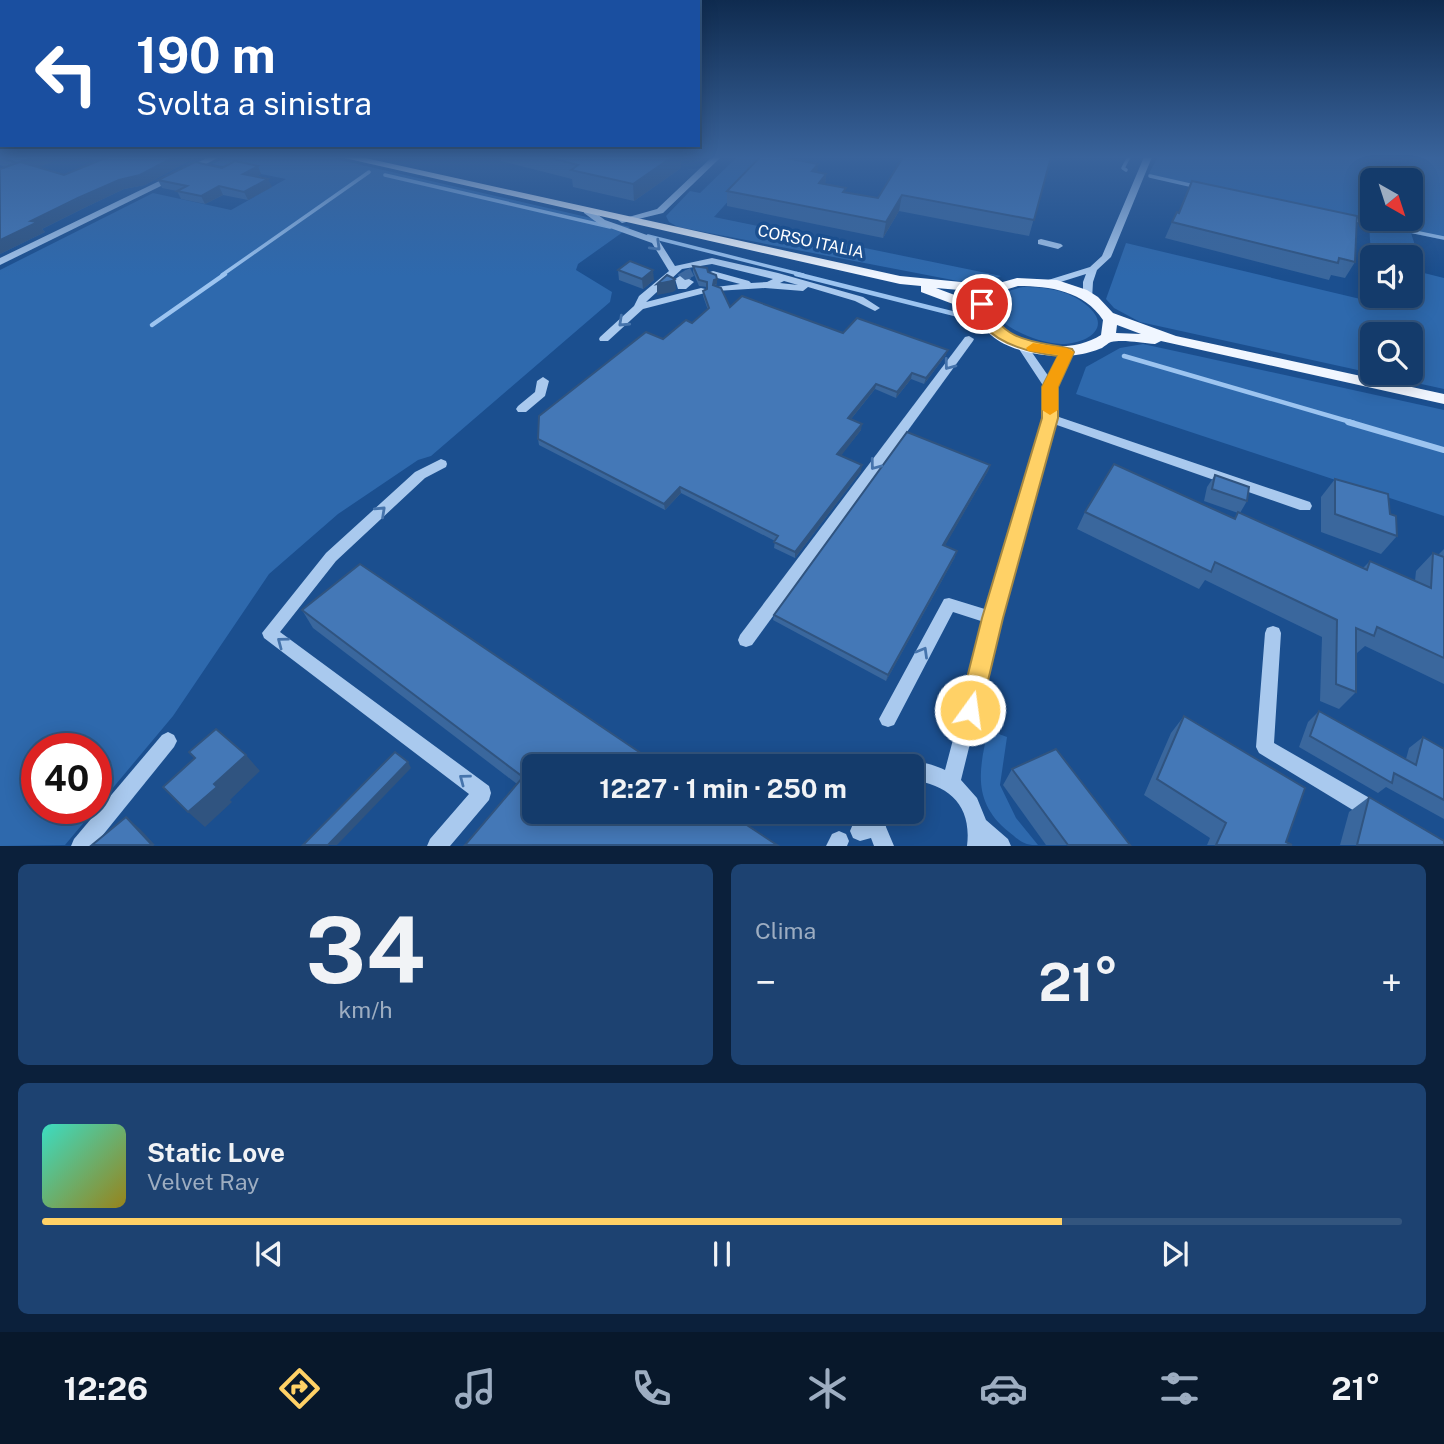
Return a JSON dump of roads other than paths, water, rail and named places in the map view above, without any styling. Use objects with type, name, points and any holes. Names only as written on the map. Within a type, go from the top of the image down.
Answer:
[{"type":"main road","name":"CORSO ITALIA","points":[[527,196],[622,220],[900,280],[993,289],[1017,282],[1048,283],[1088,297]]},
{"type":"main road","name":"CORSO ITALIA","points":[[900,280],[982,310]]},
{"type":"main road","points":[[993,289],[984,298],[982,310],[994,328],[1020,344],[1044,350],[1067,352],[1096,346],[1108,337],[1111,326],[1108,316]]},
{"type":"main road","points":[[1088,297],[1108,316],[1172,340],[1444,399]]},
{"type":"main road","points":[[1108,337],[1172,340]]},
{"type":"street","points":[[0,262],[134,196]]},
{"type":"street","points":[[622,220],[660,211],[675,196]]},
{"type":"street","points":[[1088,297],[1088,282],[1093,270],[1111,248],[1131,196]]},
{"type":"street","points":[[587,211],[603,222],[624,227],[655,241],[686,287]]},
{"type":"street","points":[[660,211],[671,230]]},
{"type":"street","points":[[1041,242],[1058,246]]},
{"type":"street","points":[[686,287],[692,264],[712,261],[764,283]]},
{"type":"street","points":[[1048,283],[1093,270]]},
{"type":"street","points":[[604,339],[639,307],[686,287],[712,271],[719,283]]},
{"type":"street","points":[[719,283],[764,283],[821,290]]},
{"type":"street","points":[[719,283],[764,283],[859,299],[875,308]]},
{"type":"street","points":[[719,283],[764,283]]},
{"type":"street","points":[[639,307],[643,298],[686,287]]},
{"type":"street","points":[[746,640],[969,339]]},
{"type":"street","points":[[1020,344],[1050,387]]},
{"type":"street","points":[[951,783],[993,618],[1050,418],[1050,387],[1067,352]]},
{"type":"street","points":[[522,409],[541,393],[544,381]]},
{"type":"street","points":[[1050,418],[1305,506]]},
{"type":"street","points":[[437,845],[482,793],[270,633],[331,557],[420,475],[441,464]]},
{"type":"street","points":[[888,719],[949,604],[993,618]]},
{"type":"street","points":[[1273,633],[1265,747],[1383,817]]},
{"type":"street","points":[[81,845],[168,741]]},
{"type":"street","points":[[924,772],[951,783],[969,801],[978,835],[1001,845]]},
{"type":"street","points":[[871,824],[884,845]]},
{"type":"waterway","points":[[222,275],[334,196]]},
{"type":"waterway","points":[[478,196],[610,227]]},
{"type":"waterway","points":[[1351,219],[1444,238]]},
{"type":"waterway","points":[[648,236],[803,275]]},
{"type":"waterway","points":[[152,325],[225,274]]},
{"type":"waterway","points":[[796,274],[959,315]]},
{"type":"waterway","points":[[1124,356],[1354,423]]},
{"type":"waterway","points":[[1348,422],[1444,450]]},
{"type":"tunnel","points":[[686,275],[692,272]]},
{"type":"tunnel","points":[[680,279],[689,274]]}]
